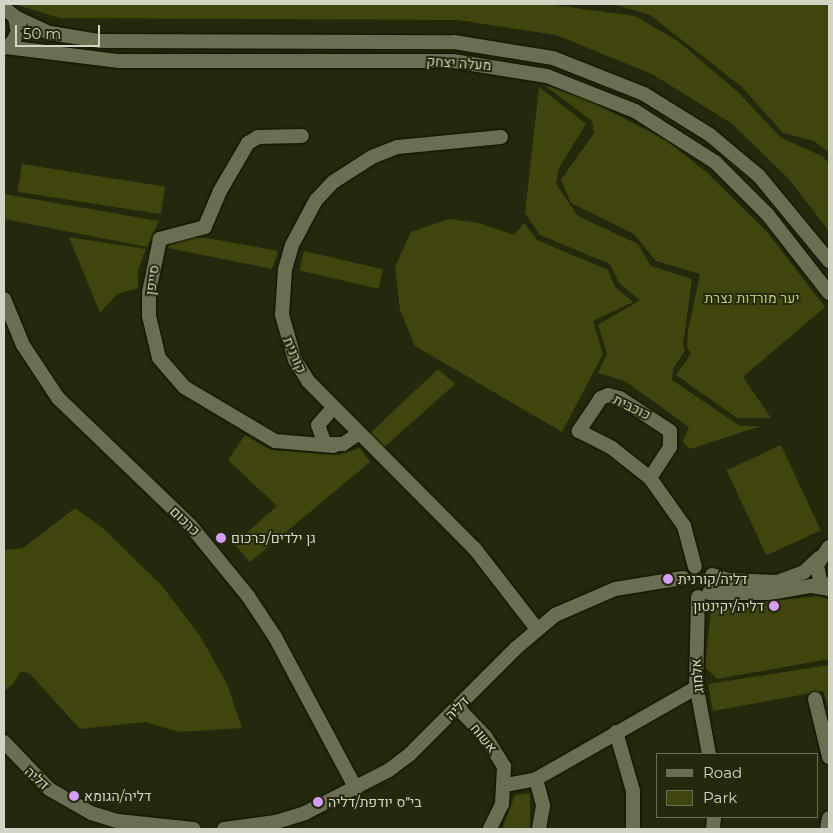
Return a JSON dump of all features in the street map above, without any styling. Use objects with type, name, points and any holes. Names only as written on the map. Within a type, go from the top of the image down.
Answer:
[{"type":"street","name":"מעלה יצחק","points":[[4,8],[15,17],[50,33],[100,40],[454,42],[553,58],[644,94],[716,139],[759,176],[829,261]]},
{"type":"street","points":[[5,48],[18,32],[15,17]]},
{"type":"street","name":"מעלה יצחק","points":[[5,48],[119,61],[452,61],[548,76],[635,111],[715,162],[768,214],[829,293]]},
{"type":"street","name":"סייפן","points":[[302,136],[258,137],[248,143],[205,227],[160,239],[149,292],[152,339],[170,374],[184,387],[261,434],[289,444],[334,446],[358,434]]},
{"type":"street","name":"קורנית","points":[[501,138],[397,146],[350,170],[316,200],[292,245],[285,269],[282,315],[295,360],[332,409],[475,549],[537,629]]},
{"type":"street","name":"כרכום","points":[[4,299],[23,345],[58,398],[190,525],[248,596],[275,637],[356,789]]},
{"type":"street","name":"כוכבית","points":[[650,478],[670,447],[670,431],[620,398],[608,395],[601,398],[579,431],[612,448],[650,478],[684,526],[695,567]]},
{"type":"street","points":[[289,444],[304,442],[332,409]]},
{"type":"street","points":[[318,424],[320,439],[334,446]]},
{"type":"street","points":[[829,547],[804,572],[777,582],[733,581],[712,575],[704,568],[695,567],[683,578],[687,593],[703,595],[770,593],[811,586],[829,589]]},
{"type":"street","points":[[819,558],[817,573],[829,589]]},
{"type":"street","points":[[703,595],[713,584],[712,575]]},
{"type":"street","name":"דליה","points":[[224,829],[276,822],[356,789],[410,754],[537,629],[555,615],[607,592],[683,578]]},
{"type":"street","name":"אלמוג","points":[[703,595],[697,687],[709,753]]},
{"type":"street","points":[[506,785],[536,778],[697,687]]},
{"type":"street","points":[[815,699],[827,731],[829,757]]},
{"type":"street","name":"אשוח","points":[[457,707],[496,750],[504,766],[506,785],[502,804],[490,829]]},
{"type":"street","points":[[616,732],[633,792],[633,829]]},
{"type":"street","name":"דליה","points":[[4,744],[49,789],[91,813],[118,821],[194,829]]},
{"type":"street","points":[[536,778],[543,806],[540,829]]},
{"type":"street","points":[[827,829],[829,818]]},
{"type":"green space","points":[[14,4],[546,4],[635,16],[678,41],[738,92],[781,138],[822,156],[829,163],[829,231],[788,178],[731,123],[652,74],[556,35],[458,20],[60,18]]},
{"type":"green space","points":[[612,4],[829,4],[829,152],[814,141],[783,133],[742,87],[650,15]]},
{"type":"green space","name":"יער מורדות נצרת","points":[[543,84],[590,101],[666,140],[705,171],[767,232],[825,307],[743,377],[771,418],[737,418],[676,375],[691,354],[687,347],[688,331],[700,274],[656,261],[634,234],[571,203],[561,180],[594,133],[592,121]]},
{"type":"green space","points":[[539,87],[586,124],[559,168],[556,184],[578,216],[638,244],[651,266],[692,279],[683,344],[685,351],[673,369],[672,380],[740,426],[761,426],[690,449],[683,442],[689,427],[625,381],[598,373],[607,354],[598,325],[640,300],[619,283],[610,264],[540,235],[525,213]]},
{"type":"green space","points":[[22,164],[165,187],[161,214],[18,192]]},
{"type":"green space","points":[[4,194],[159,221],[147,247],[4,219]]},
{"type":"green space","points":[[449,219],[479,223],[514,235],[524,223],[537,240],[608,270],[615,287],[633,302],[593,321],[603,354],[562,432],[415,346],[400,310],[395,267],[411,232]]},
{"type":"green space","points":[[69,237],[146,249],[138,270],[138,288],[117,294],[100,313]]},
{"type":"green space","points":[[175,237],[207,238],[278,251],[272,269],[168,248]]},
{"type":"green space","points":[[304,251],[383,269],[378,289],[300,270]]},
{"type":"green space","points":[[438,369],[455,384],[380,451],[366,437]]},
{"type":"green space","points":[[245,435],[271,450],[338,455],[360,448],[370,462],[250,562],[234,544],[277,506],[228,460]]},
{"type":"green space","points":[[781,445],[821,530],[766,556],[727,470]]},
{"type":"green space","points":[[75,508],[104,529],[162,586],[200,636],[227,684],[242,728],[180,732],[145,722],[80,729],[30,674],[21,671],[13,684],[4,691],[4,550],[23,548]]},
{"type":"green space","points":[[819,596],[829,600],[829,659],[717,679],[705,667],[711,611],[720,602],[741,604]]},
{"type":"green space","points":[[829,665],[829,710],[823,691],[713,711],[708,684]]},
{"type":"green space","points":[[530,793],[530,829],[502,829],[515,795]]},
{"type":"place","name":"גן ילדים/כרכום","points":[[221,538]]},
{"type":"place","name":"דליה/קורנית","points":[[668,579]]},
{"type":"place","name":"דליה/יקינטון","points":[[774,606]]},
{"type":"place","name":"דליה/הגומא","points":[[74,796]]},
{"type":"place","name":"בי״ס יודפת/דליה","points":[[318,802]]}]
